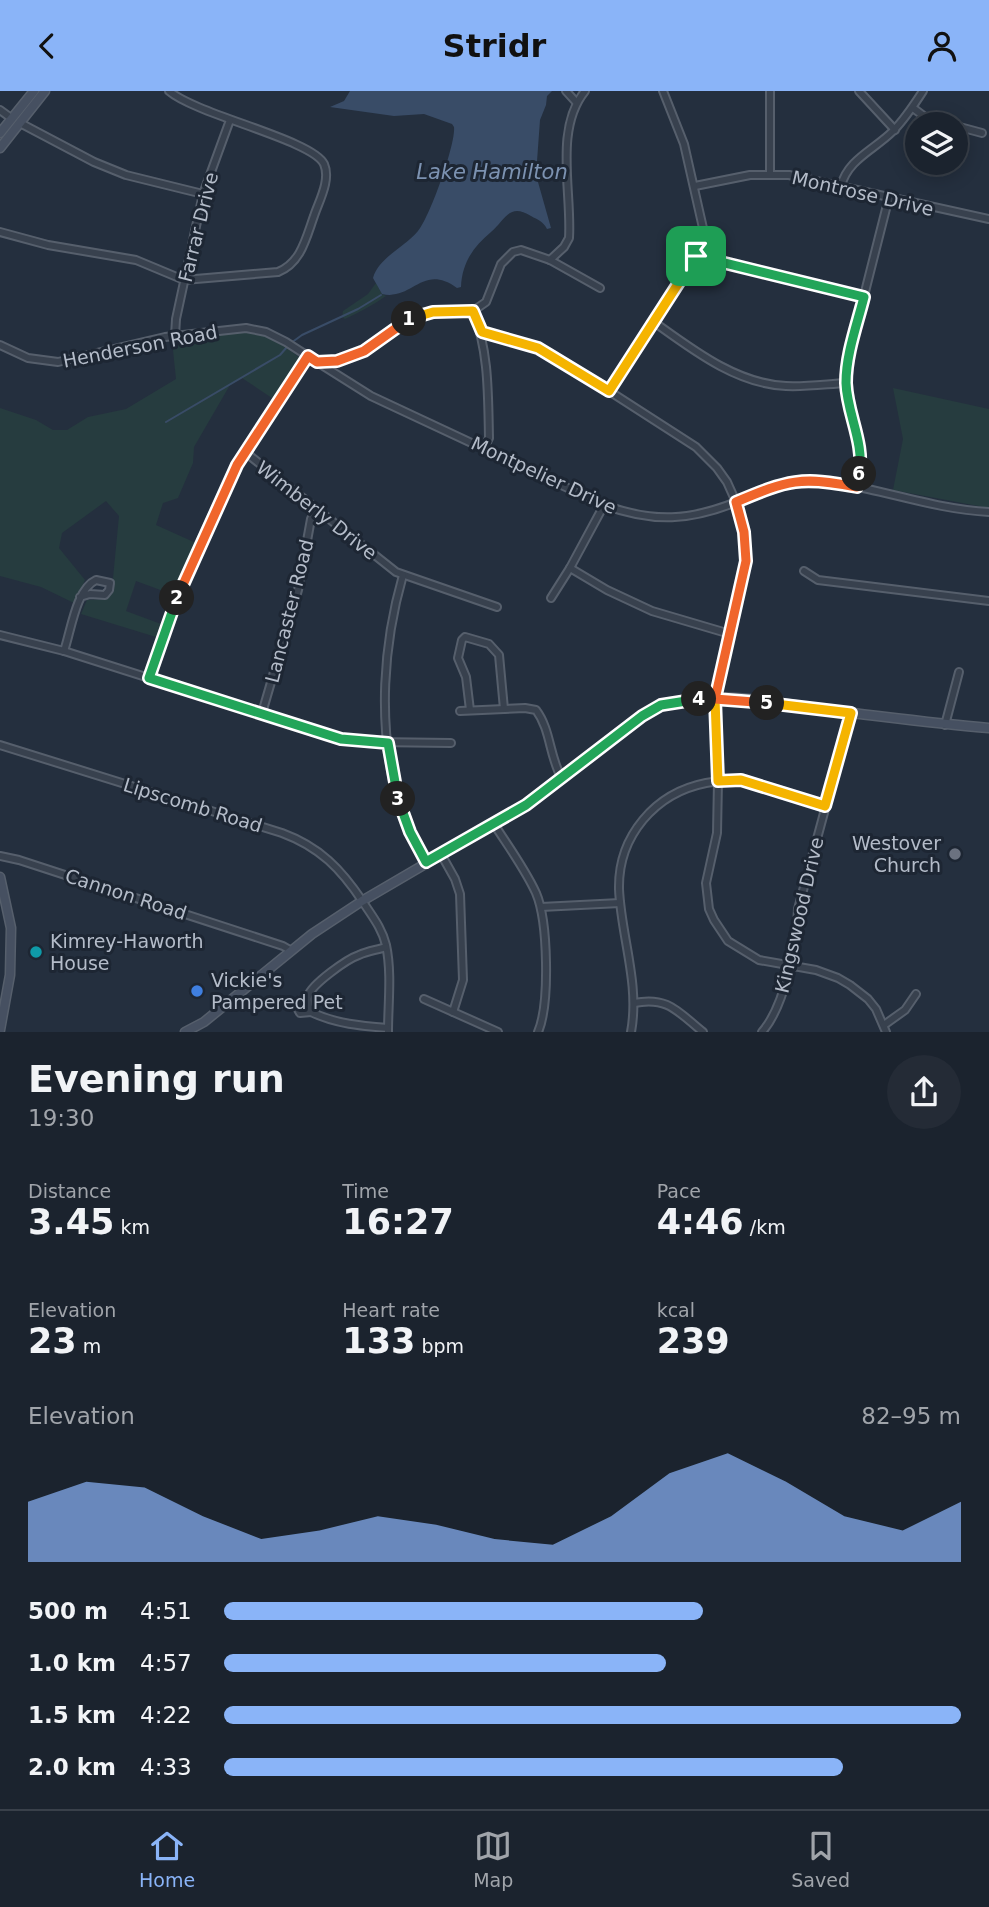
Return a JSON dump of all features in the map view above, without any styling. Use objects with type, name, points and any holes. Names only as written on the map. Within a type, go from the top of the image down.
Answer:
[{"type":"main road","points":[[0,133],[34,91]]},
{"type":"main road","points":[[0,148],[45,91]]},
{"type":"main road","points":[[185,1032],[204,1022],[290,950],[362,901],[526,805],[650,711],[672,702],[744,700],[989,728]]},
{"type":"main road","points":[[0,877],[11,928],[10,975],[4,988],[0,1030]]},
{"type":"street","points":[[0,232],[48,245],[136,260],[184,280],[255,275],[282,270],[297,258],[324,185],[324,163],[307,149],[189,104],[169,91]]},
{"type":"street","points":[[566,91],[576,102]]},
{"type":"street","points":[[550,260],[564,247],[569,237],[569,130],[576,102],[585,91]]},
{"type":"street","points":[[609,391],[703,241],[695,187],[684,144],[663,91]]},
{"type":"street","points":[[770,91],[771,174]]},
{"type":"street","points":[[859,91],[895,130]]},
{"type":"street","points":[[841,186],[852,163],[895,130],[923,91]]},
{"type":"street","points":[[913,108],[918,112]]},
{"type":"street","points":[[0,110],[11,118]]},
{"type":"street","name":"Farrar Drive","points":[[175,336],[203,194],[230,120]]},
{"type":"street","points":[[20,123],[94,162],[126,175],[203,194]]},
{"type":"street","points":[[968,129],[982,133]]},
{"type":"street","name":"Montrose Drive","points":[[695,187],[750,175],[808,178],[989,219]]},
{"type":"street","points":[[857,487],[860,455],[846,383],[849,359],[890,197]]},
{"type":"street","points":[[317,362],[337,361],[364,351],[403,321],[417,316],[433,312],[473,311],[486,302],[501,264],[513,252],[521,250],[550,260],[600,288]]},
{"type":"street","points":[[696,256],[864,297]]},
{"type":"street","points":[[473,311],[482,332],[485,356],[489,438],[484,448]]},
{"type":"street","points":[[654,323],[716,363],[751,379],[786,386],[846,383]]},
{"type":"street","name":"Henderson Road","points":[[0,345],[28,358],[58,362],[175,336],[229,329],[255,329],[276,336],[317,362]]},
{"type":"street","points":[[482,332],[538,348],[696,447],[717,468],[736,502],[744,532],[746,561],[715,699],[718,781],[716,843],[706,883],[709,909],[720,931],[737,947],[759,960],[816,970],[844,982],[868,999],[885,1028],[905,1010],[916,994]]},
{"type":"street","points":[[149,678],[169,616],[237,465],[308,356]]},
{"type":"street","name":"Montpelier Drive","points":[[317,362],[371,396],[604,505],[635,516],[678,518],[708,513],[792,481],[823,480],[960,509],[989,512]]},
{"type":"street","name":"Wimberly Drive","points":[[245,453],[402,575]]},
{"type":"street","points":[[551,598],[604,505]]},
{"type":"street","name":"Lancaster Road","points":[[262,713],[298,590],[315,510]]},
{"type":"street","points":[[570,568],[607,590],[652,611],[730,634]]},
{"type":"street","points":[[804,571],[818,580],[989,601]]},
{"type":"street","points":[[426,862],[410,832],[396,795],[388,743],[385,669],[392,613],[402,575],[497,607]]},
{"type":"street","points":[[64,651],[80,597],[85,588],[93,581],[110,583],[110,590],[105,595],[90,594],[80,597]]},
{"type":"street","points":[[0,635],[64,651],[341,739],[388,743],[451,743]]},
{"type":"street","points":[[470,710],[468,685],[458,658],[465,637],[489,644],[499,655],[504,709]]},
{"type":"street","points":[[945,725],[959,672]]},
{"type":"street","points":[[460,711],[526,708],[536,710],[542,719],[553,764],[562,779]]},
{"type":"street","name":"Kingswood Drive","points":[[762,1032],[773,1017],[789,967],[797,936],[798,909],[851,713]]},
{"type":"street","name":"Lipscomb Road","points":[[0,745],[300,839],[341,872],[381,930],[386,947]]},
{"type":"street","points":[[632,1032],[634,1003],[621,903],[620,874],[622,859],[643,818],[665,799],[694,786],[718,781],[741,780],[825,806]]},
{"type":"street","points":[[494,824],[530,882],[541,907],[546,980],[545,1007],[538,1032]]},
{"type":"street","points":[[441,854],[460,894],[463,980],[453,1012]]},
{"type":"street","name":"Cannon Road","points":[[0,856],[163,905],[290,950]]},
{"type":"street","points":[[541,907],[621,903]]},
{"type":"street","points":[[386,947],[388,1030],[332,1021],[312,1012],[300,1013],[296,1006],[299,1001],[309,996],[337,968],[358,955],[386,947]]},
{"type":"street","points":[[309,996],[312,1012]]},
{"type":"street","points":[[424,999],[498,1032]]},
{"type":"street","points":[[634,1003],[660,1001],[703,1032]]},
{"type":"green space","points":[[376,283],[386,296],[345,319],[342,317],[343,311],[368,294]]},
{"type":"green space","points":[[253,332],[275,340],[300,360],[275,400],[242,378],[230,385],[194,447],[193,463],[178,498],[163,503],[156,525],[196,543],[174,595],[136,581],[126,611],[161,624],[156,637],[81,614],[87,600],[107,599],[114,591],[119,516],[106,501],[62,533],[59,548],[85,580],[74,603],[41,587],[0,576],[0,408],[36,420],[53,430],[67,430],[88,417],[126,409],[176,379],[172,341]]},
{"type":"green space","points":[[893,388],[989,409],[989,508],[893,490],[903,439]]},
{"type":"water","name":"Lake Hamilton","points":[[350,91],[552,91],[547,96],[540,120],[536,175],[551,228],[547,229],[540,221],[524,212],[512,212],[474,250],[466,263],[461,287],[457,288],[435,279],[402,293],[382,294],[373,278],[376,271],[386,258],[412,237],[423,224],[446,164],[454,127],[424,114],[394,116],[330,107],[344,101]]},
{"type":"waterway","points":[[291,343],[381,295]]},
{"type":"waterway","points":[[166,422],[280,355],[287,347]]},
{"type":"place","name":"Westover Church","points":[[955,854]]},
{"type":"place","name":"Kimrey-Haworth House","points":[[36,952]]},
{"type":"place","name":"Vickie's Pampered Pet","points":[[197,991]]},
{"type":"route","points":[[696,256],[609,391],[550,353],[482,332],[473,311],[433,312],[403,321],[364,351],[337,361],[317,362],[308,356],[237,465],[169,616],[149,678],[341,739],[388,743],[396,795],[410,832],[426,862],[526,805],[642,716],[661,705],[686,700],[715,699],[718,781],[741,780],[825,806],[851,713],[715,699],[746,561],[744,532],[736,502],[775,485],[792,481],[823,480],[857,487],[860,455],[846,383],[864,297],[696,256]]}]
